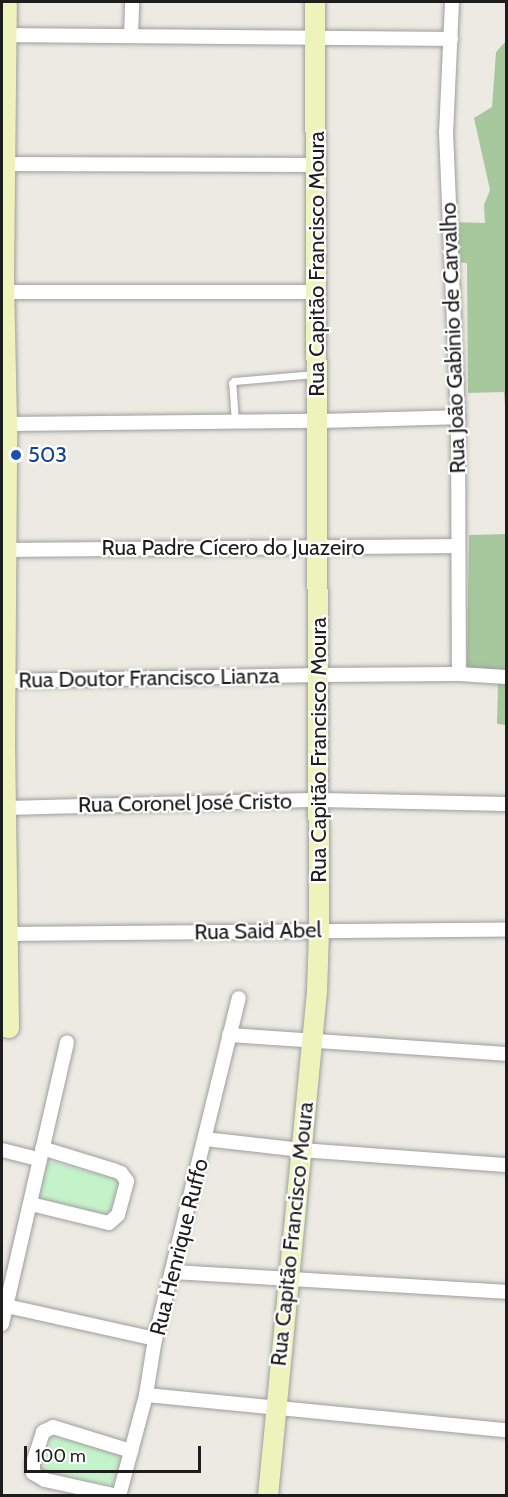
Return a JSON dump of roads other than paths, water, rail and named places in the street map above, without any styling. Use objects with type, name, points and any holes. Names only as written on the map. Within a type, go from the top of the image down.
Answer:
[{"type":"main road","points":[[5,1027],[9,934],[7,808],[3,747],[4,593],[7,550],[3,509],[7,424],[3,281],[4,41],[7,2]]},
{"type":"main road","name":"Rua Capitão Francisco Moura","points":[[268,1496],[311,1040],[319,931],[315,2]]},
{"type":"street","points":[[131,36],[132,2]]},
{"type":"street","name":"Rua João Gabínio de Carvalho","points":[[452,2],[446,132],[458,417],[459,675]]},
{"type":"street","points":[[4,41],[131,36],[451,39]]},
{"type":"street","points":[[5,164],[317,165]]},
{"type":"street","points":[[3,281],[316,292]]},
{"type":"street","points":[[7,424],[318,421],[458,417]]},
{"type":"street","name":"Rua Padre Cícero do Juazeiro","points":[[7,550],[458,546]]},
{"type":"street","name":"Rua Doutor Francisco Lianza","points":[[4,671],[507,677]]},
{"type":"street","name":"Rua Coronel José Cristo","points":[[7,808],[320,800],[507,804]]},
{"type":"street","name":"Rua Said Abel","points":[[9,934],[507,930]]},
{"type":"street","name":"Rua Henrique Ruffo","points":[[118,1496],[146,1395],[155,1339],[239,998]]},
{"type":"street","points":[[229,1035],[507,1054]]},
{"type":"street","points":[[2,1324],[4,1305],[31,1204],[40,1154],[67,1042]]},
{"type":"street","points":[[205,1139],[301,1150],[507,1165]]},
{"type":"street","points":[[2,1150],[40,1154],[113,1170],[121,1173],[127,1181],[118,1215],[109,1223],[31,1204]]},
{"type":"street","points":[[172,1272],[507,1292]]},
{"type":"street","points":[[4,1305],[155,1339]]},
{"type":"street","points":[[146,1395],[507,1430]]},
{"type":"street","points":[[118,1496],[45,1480],[33,1473],[33,1463],[43,1432],[53,1427],[131,1451]]},
{"type":"lane","points":[[235,422],[232,383],[234,381],[317,374]]},
{"type":"place","name":"503","points":[[16,455]]}]
